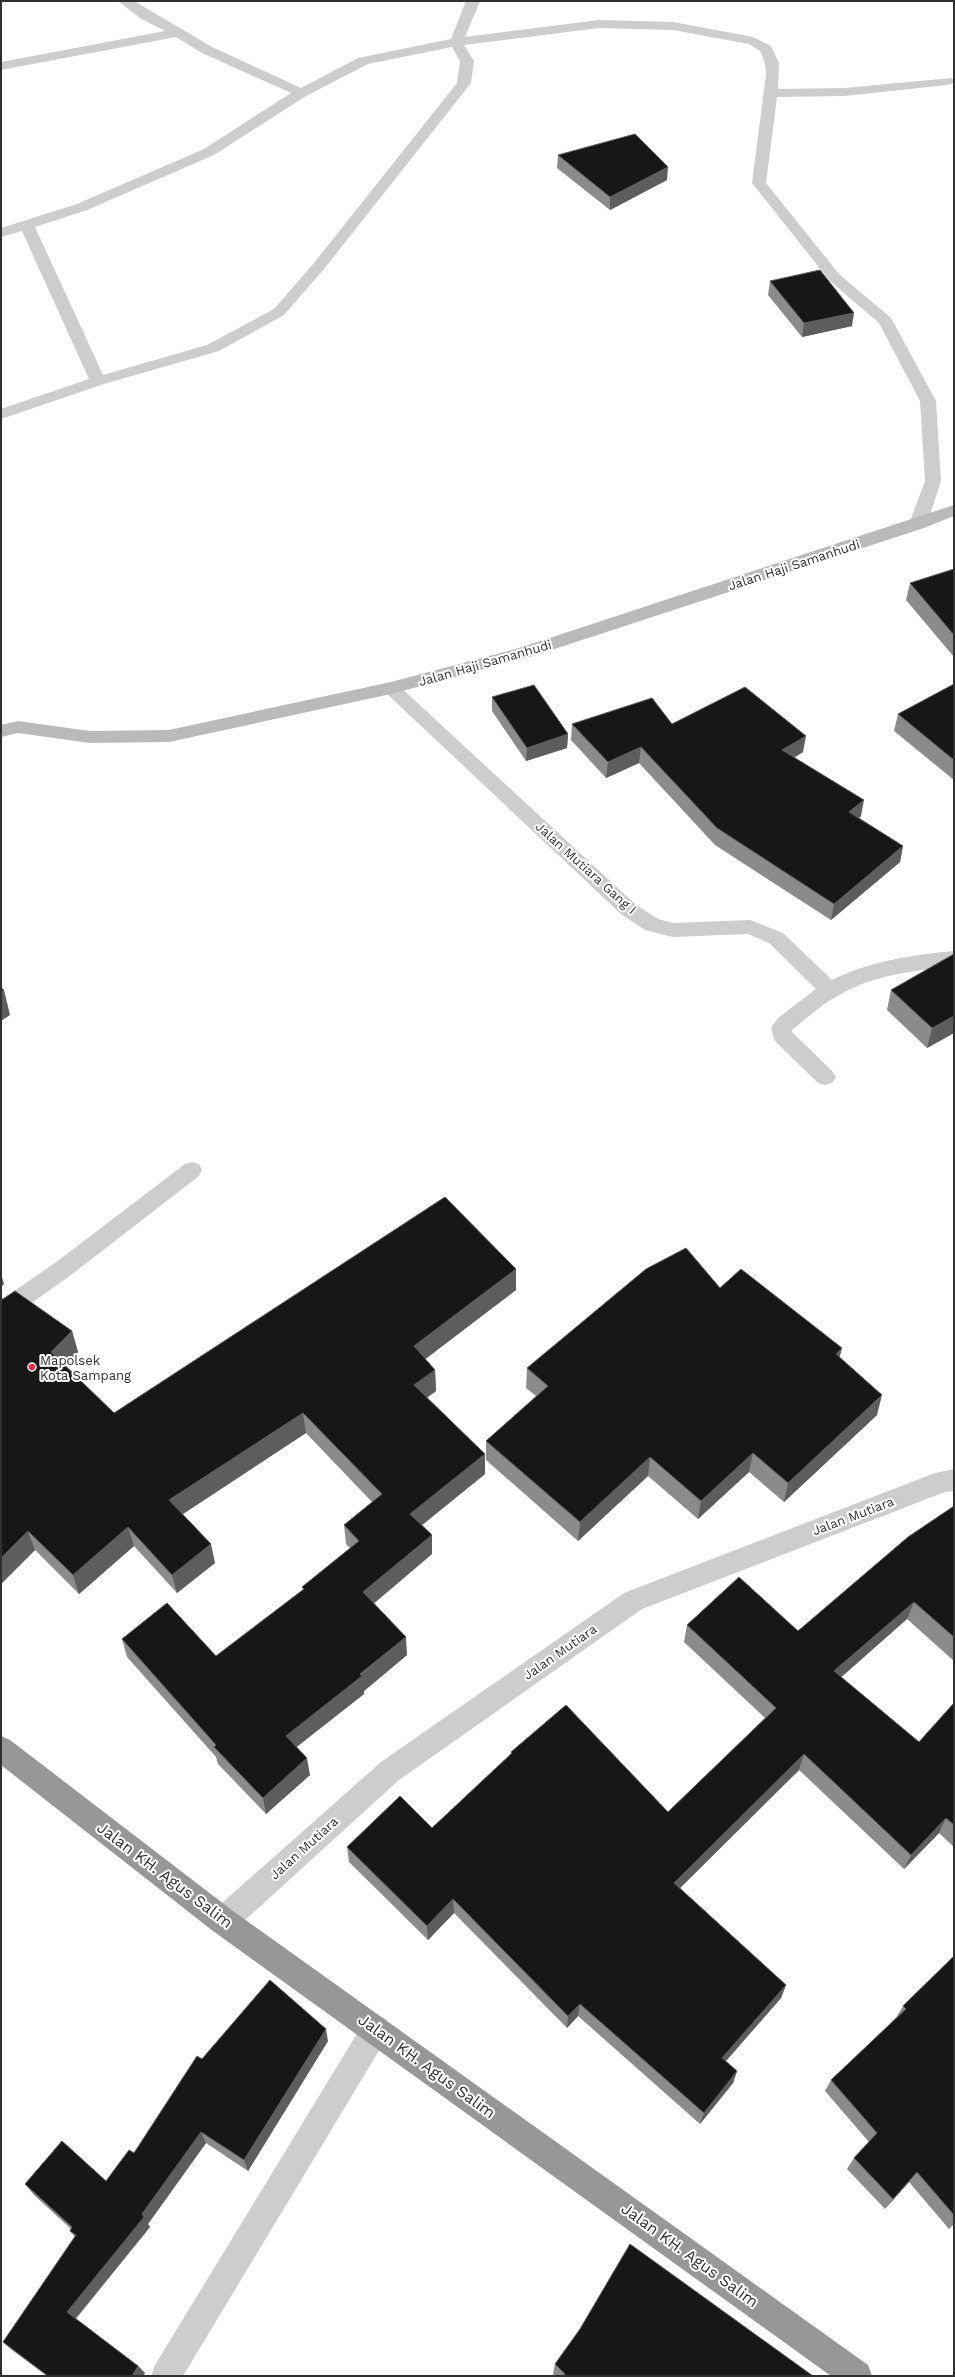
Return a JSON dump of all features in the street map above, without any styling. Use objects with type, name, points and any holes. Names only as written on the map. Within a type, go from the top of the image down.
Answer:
[{"type":"highway","name":"Jalan KH. Agus Salim","points":[[1,1749],[223,1921],[376,2029],[857,2376]]},
{"type":"street","points":[[125,1],[145,15],[207,50],[301,92]]},
{"type":"street","points":[[456,42],[473,1]]},
{"type":"street","points":[[1,233],[82,207],[209,152],[301,92],[363,61],[456,42],[599,24],[673,26],[753,41],[766,50],[772,63],[773,75],[769,93],[759,183],[834,277],[885,321],[928,401],[933,481],[918,524]]},
{"type":"street","points":[[1,66],[178,33]]},
{"type":"street","points":[[1,414],[98,381],[213,348],[279,312],[319,266],[464,83],[467,60],[456,42]]},
{"type":"street","points":[[769,93],[844,92],[947,81]]},
{"type":"street","points":[[27,225],[98,381]]},
{"type":"street","name":"Jalan Haji Samanhudi","points":[[1,731],[18,727],[90,737],[170,736],[391,688],[524,653],[918,524],[954,510]]},
{"type":"street","name":"Jalan Mutiara Gang I","points":[[391,688],[628,909],[652,925],[673,930],[750,927],[776,938],[808,972],[831,990]]},
{"type":"street","points":[[826,1077],[780,1031],[785,1024],[831,990],[865,974],[931,961],[954,959]]},
{"type":"street","name":"Jalan Mutiara","points":[[223,1921],[390,1771],[633,1601],[936,1484],[954,1480]]},
{"type":"street","points":[[166,2376],[376,2029]]},
{"type":"lane","points":[[1,1312],[63,1269],[192,1170]]},
{"type":"building","points":[[635,134],[668,167],[610,197],[558,155]]},
{"type":"building","points":[[820,270],[854,313],[804,323],[770,281]]},
{"type":"building","points":[[954,569],[954,635],[910,583]]},
{"type":"building","points":[[954,684],[954,760],[898,714]]},
{"type":"building","points":[[534,685],[568,734],[527,748],[492,697]]},
{"type":"building","points":[[745,687],[806,736],[782,750],[864,800],[849,812],[903,846],[834,904],[717,828],[641,747],[608,762],[572,724],[652,698],[672,724]]},
{"type":"building","points":[[954,954],[954,1016],[932,1028],[891,990]]},
{"type":"building","points":[[445,1197],[516,1269],[414,1346],[435,1370],[414,1385],[485,1454],[410,1514],[432,1535],[363,1592],[406,1637],[360,1674],[362,1676],[286,1736],[307,1758],[263,1798],[214,1747],[216,1745],[122,1639],[167,1603],[216,1656],[304,1589],[302,1587],[359,1541],[344,1525],[382,1494],[303,1413],[169,1500],[211,1544],[172,1575],[128,1527],[73,1575],[28,1531],[1,1558],[1,1299],[15,1291],[72,1331],[51,1352],[114,1413]]},
{"type":"building","points":[[686,1248],[720,1288],[741,1269],[842,1348],[836,1354],[882,1395],[788,1483],[753,1453],[701,1501],[650,1457],[580,1522],[486,1441],[548,1386],[527,1368],[646,1269]]},
{"type":"building","points":[[954,1506],[954,1637],[914,1602],[834,1671],[919,1742],[954,1703],[954,1825],[946,1818],[911,1855],[804,1754],[674,1883],[786,1985],[722,2058],[737,2071],[704,2113],[580,2004],[568,2016],[453,1899],[427,1926],[347,1847],[400,1796],[432,1828],[512,1753],[511,1752],[566,1705],[668,1812],[776,1708],[687,1625],[739,1577],[798,1631],[908,1537]]},
{"type":"building","points":[[954,1956],[954,2215],[917,2172],[893,2199],[854,2158],[877,2133],[831,2080],[906,2009],[903,2006]]},
{"type":"building","points":[[270,1980],[326,2029],[244,2160],[201,2132],[142,2214],[144,2217],[67,2312],[138,2366],[132,2376],[48,2376],[3,2342],[76,2235],[70,2231],[72,2227],[25,2184],[62,2141],[106,2181],[129,2150],[134,2153],[197,2056],[202,2059]]},
{"type":"building","points":[[630,2244],[813,2376],[564,2376],[565,2374],[555,2364],[580,2329]]},
{"type":"place","name":"Mapolsek Kota Sampang","points":[[32,1367]]}]
